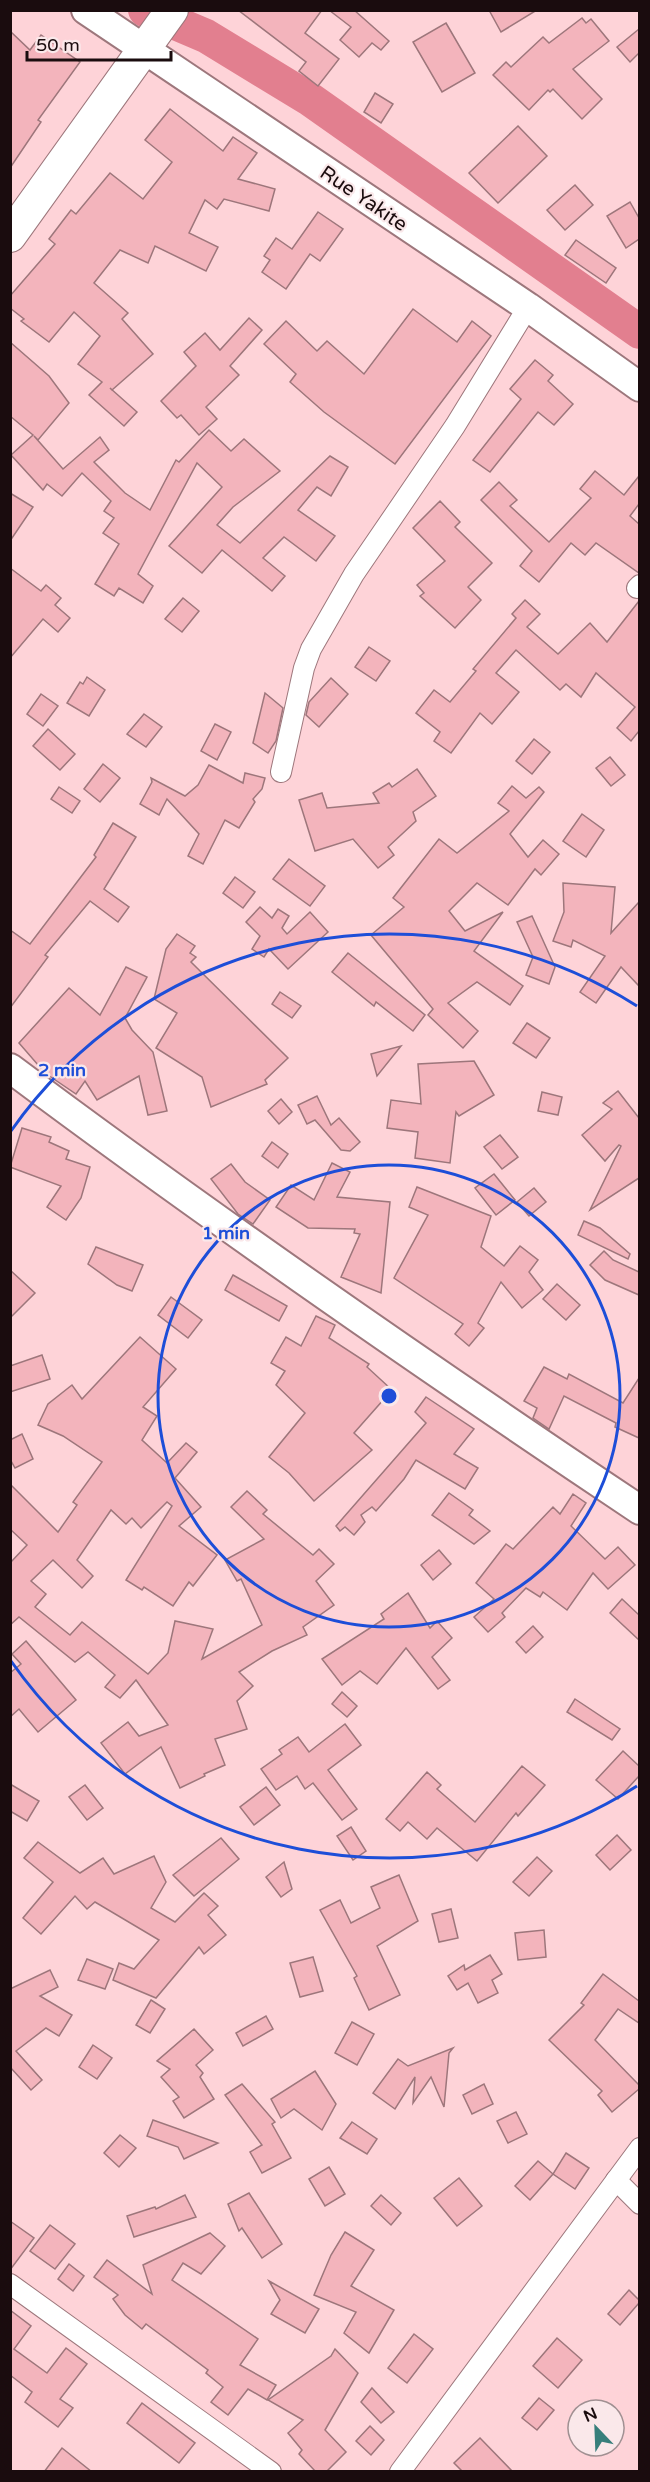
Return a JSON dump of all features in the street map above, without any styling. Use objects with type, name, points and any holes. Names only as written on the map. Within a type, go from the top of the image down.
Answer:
[{"type":"main road","points":[[10,236],[172,10]]},
{"type":"street","name":"Rue Yakite","points":[[86,10],[147,45],[528,307],[639,387]]},
{"type":"street","points":[[281,772],[304,668],[311,649],[354,574],[455,426],[528,307]]},
{"type":"street","points":[[10,1068],[155,1176],[441,1377],[639,1510]]},
{"type":"street","points":[[400,2472],[639,2148]]},
{"type":"street","points":[[616,2180],[639,2204]]},
{"type":"street","points":[[10,2284],[271,2472]]},
{"type":"building","points":[[238,10],[322,10],[305,33],[339,59],[318,86],[299,71],[306,62]]},
{"type":"building","points":[[329,10],[354,10],[389,41],[381,50],[372,43],[359,57],[340,40],[351,27]]},
{"type":"building","points":[[489,10],[537,10],[501,32]]},
{"type":"building","points":[[582,18],[586,23],[591,19],[609,41],[573,69],[602,99],[582,119],[553,89],[550,92],[548,90],[529,110],[493,75],[506,62],[511,67],[543,37],[549,43]]},
{"type":"building","points":[[446,23],[475,73],[442,92],[413,42]]},
{"type":"building","points":[[639,29],[639,53],[630,62],[617,47]]},
{"type":"building","points":[[10,31],[30,50],[41,35],[80,62],[38,120],[41,122],[10,168]]},
{"type":"building","points":[[375,93],[393,104],[381,123],[364,112]]},
{"type":"building","points":[[170,109],[223,151],[233,137],[257,153],[238,179],[275,189],[269,211],[224,199],[217,209],[205,200],[189,233],[218,247],[206,271],[155,246],[148,263],[120,250],[94,283],[128,313],[122,319],[153,354],[112,390],[137,412],[124,426],[89,395],[102,382],[78,364],[100,336],[74,312],[49,342],[21,321],[24,319],[10,308],[10,296],[55,244],[49,239],[71,210],[76,214],[110,173],[143,199],[172,162],[145,140]]},
{"type":"building","points":[[518,126],[547,156],[498,203],[469,173]]},
{"type":"building","points":[[575,185],[593,205],[565,230],[547,210]]},
{"type":"building","points":[[630,202],[639,218],[639,239],[626,248],[607,216]]},
{"type":"building","points":[[318,212],[343,229],[320,261],[310,254],[286,289],[262,272],[270,260],[264,256],[276,238],[292,249]]},
{"type":"building","points":[[576,240],[616,268],[606,283],[565,255]]},
{"type":"building","points":[[413,309],[457,342],[472,321],[491,336],[395,464],[324,412],[290,382],[296,374],[264,344],[286,321],[317,351],[327,341],[364,374]]},
{"type":"building","points":[[249,318],[262,330],[230,366],[239,375],[206,407],[217,419],[199,435],[181,415],[177,418],[161,401],[196,366],[184,352],[205,333],[220,350]]},
{"type":"building","points":[[10,342],[49,376],[69,403],[38,440],[34,436],[63,469],[100,437],[109,450],[94,462],[125,493],[150,510],[176,460],[179,462],[209,430],[231,451],[244,439],[280,471],[233,507],[217,525],[240,543],[330,456],[348,467],[331,496],[317,487],[298,510],[335,536],[316,561],[284,537],[263,558],[285,576],[272,591],[222,550],[202,573],[169,546],[222,487],[197,463],[138,574],[153,586],[143,603],[119,588],[114,596],[95,584],[119,544],[103,533],[114,518],[104,511],[111,501],[82,473],[62,496],[47,484],[43,490],[11,455],[33,435],[10,416]]},
{"type":"building","points":[[535,360],[553,375],[548,381],[573,404],[554,425],[538,412],[490,472],[473,460],[521,399],[510,389]]},
{"type":"building","points":[[595,471],[624,495],[639,476],[639,504],[630,516],[639,524],[639,573],[596,543],[585,555],[571,543],[539,582],[520,566],[532,551],[481,500],[499,482],[517,500],[510,506],[549,542],[591,498],[580,489]]},
{"type":"building","points":[[10,493],[33,507],[10,541]]},
{"type":"building","points":[[440,501],[460,522],[455,527],[492,563],[468,587],[481,600],[455,628],[420,596],[424,593],[417,585],[445,561],[413,528]]},
{"type":"building","points":[[10,568],[41,591],[46,585],[61,598],[55,605],[70,618],[58,632],[43,619],[10,658]]},
{"type":"building","points":[[183,598],[199,611],[182,632],[165,619]]},
{"type":"building","points":[[525,600],[540,614],[527,627],[558,654],[590,623],[607,642],[639,601],[639,731],[631,741],[617,728],[635,707],[596,673],[581,697],[566,684],[560,690],[516,650],[496,673],[519,692],[492,724],[480,713],[451,753],[434,741],[440,732],[416,713],[434,690],[450,702],[476,671],[473,669],[516,618],[512,614]]},
{"type":"building","points":[[369,647],[390,661],[376,681],[355,667]]},
{"type":"building","points":[[87,677],[105,690],[89,716],[67,703],[80,682],[83,684]]},
{"type":"building","points":[[331,678],[348,694],[319,727],[306,715],[309,702]]},
{"type":"building","points":[[265,693],[283,708],[276,741],[268,753],[253,743]]},
{"type":"building","points":[[41,694],[58,706],[43,726],[27,714]]},
{"type":"building","points":[[144,714],[162,727],[146,747],[127,734]]},
{"type":"building","points":[[215,724],[231,732],[217,760],[201,751]]},
{"type":"building","points":[[48,729],[75,754],[60,770],[33,746]]},
{"type":"building","points":[[534,739],[550,752],[532,774],[516,761]]},
{"type":"building","points":[[610,757],[625,775],[611,786],[596,768]]},
{"type":"building","points":[[103,764],[120,778],[100,802],[84,789]]},
{"type":"building","points":[[209,765],[243,783],[245,773],[265,778],[262,789],[253,799],[255,802],[239,828],[225,820],[203,864],[188,856],[199,834],[167,799],[159,815],[140,804],[152,782],[151,778],[185,796],[198,785]]},
{"type":"building","points":[[417,769],[436,796],[413,812],[416,821],[388,847],[394,855],[378,868],[353,839],[315,851],[299,800],[322,793],[327,808],[379,803],[373,793],[389,783],[392,787]]},
{"type":"building","points":[[512,786],[526,798],[539,787],[544,792],[510,834],[528,857],[543,840],[559,854],[541,875],[535,869],[508,905],[477,883],[449,911],[465,931],[503,912],[474,951],[523,986],[510,1005],[477,982],[448,1003],[478,1031],[463,1048],[428,1015],[433,1009],[371,935],[404,907],[393,898],[439,839],[457,853],[509,811],[498,803]]},
{"type":"building","points":[[59,787],[80,801],[72,813],[51,799]]},
{"type":"building","points":[[582,814],[604,830],[586,857],[563,841]]},
{"type":"building","points":[[113,823],[136,837],[104,889],[129,907],[118,922],[90,901],[45,955],[48,957],[10,1008],[10,930],[30,944],[96,857],[94,855]]},
{"type":"building","points":[[289,859],[325,886],[310,906],[273,879]]},
{"type":"building","points":[[235,877],[255,892],[243,908],[223,893]]},
{"type":"building","points":[[563,883],[615,887],[611,933],[639,902],[639,986],[621,967],[596,1003],[580,992],[605,956],[573,940],[571,947],[553,941],[564,912]]},
{"type":"building","points":[[260,907],[272,918],[278,909],[289,916],[282,928],[287,934],[310,912],[328,932],[288,969],[269,949],[264,957],[252,949],[260,936],[246,922]]},
{"type":"building","points":[[532,916],[555,967],[549,984],[526,975],[533,957],[517,922]]},
{"type":"building","points":[[177,934],[195,946],[190,953],[196,957],[191,962],[288,1058],[265,1080],[267,1084],[211,1107],[202,1077],[156,1048],[177,1013],[154,999],[166,949]]},
{"type":"building","points":[[348,953],[425,1015],[413,1031],[376,1002],[374,1006],[332,972]]},
{"type":"building","points":[[126,967],[147,977],[125,1018],[132,1030],[153,1052],[167,1111],[148,1115],[139,1076],[97,1100],[85,1081],[76,1094],[45,1073],[19,1043],[69,988],[100,1015]]},
{"type":"building","points":[[280,992],[301,1006],[292,1018],[272,1004]]},
{"type":"building","points":[[527,1023],[550,1038],[536,1058],[513,1043]]},
{"type":"building","points":[[401,1046],[377,1076],[371,1054]]},
{"type":"building","points":[[474,1061],[494,1095],[459,1116],[456,1112],[450,1163],[415,1158],[418,1132],[387,1128],[391,1100],[421,1104],[418,1064]]},
{"type":"building","points":[[618,1091],[639,1118],[639,1178],[590,1210],[621,1146],[619,1145],[605,1161],[582,1135],[612,1109],[603,1103]]},
{"type":"building","points":[[542,1092],[562,1097],[558,1115],[538,1111]]},
{"type":"building","points":[[317,1096],[331,1125],[339,1118],[360,1142],[350,1151],[341,1150],[315,1120],[307,1124],[298,1105]]},
{"type":"building","points":[[281,1099],[292,1112],[279,1124],[268,1111]]},
{"type":"building","points":[[22,1128],[51,1137],[49,1142],[69,1151],[66,1159],[90,1167],[81,1198],[66,1220],[47,1207],[61,1186],[10,1167]]},
{"type":"building","points":[[500,1135],[518,1157],[502,1169],[484,1147]]},
{"type":"building","points":[[272,1142],[288,1154],[278,1168],[262,1156]]},
{"type":"building","points":[[332,1163],[350,1172],[337,1197],[390,1202],[381,1293],[341,1277],[360,1234],[354,1233],[355,1229],[308,1228],[276,1207],[291,1185],[314,1200]]},
{"type":"building","points":[[231,1164],[245,1182],[270,1200],[253,1224],[238,1214],[211,1179]]},
{"type":"building","points":[[494,1174],[515,1200],[496,1215],[475,1188]]},
{"type":"building","points":[[417,1187],[491,1216],[481,1247],[504,1266],[520,1246],[538,1260],[529,1272],[543,1290],[522,1308],[501,1282],[478,1323],[484,1328],[469,1346],[455,1334],[463,1324],[394,1278],[428,1215],[409,1207]]},
{"type":"building","points":[[534,1188],[546,1202],[529,1216],[517,1202]]},
{"type":"building","points":[[584,1221],[600,1228],[630,1254],[628,1259],[578,1235]]},
{"type":"building","points":[[96,1247],[143,1265],[132,1291],[117,1285],[88,1264]]},
{"type":"building","points":[[604,1251],[613,1260],[639,1272],[639,1295],[605,1280],[590,1265]]},
{"type":"building","points":[[10,1270],[35,1293],[10,1318]]},
{"type":"building","points":[[233,1275],[287,1306],[279,1321],[225,1290]]},
{"type":"building","points":[[557,1284],[580,1305],[566,1320],[543,1299]]},
{"type":"building","points":[[171,1297],[202,1320],[188,1338],[158,1315]]},
{"type":"building","points":[[316,1316],[335,1325],[329,1338],[369,1364],[367,1367],[392,1390],[354,1433],[372,1450],[314,1501],[289,1473],[269,1457],[305,1413],[276,1385],[285,1371],[271,1363],[286,1337],[301,1346]]},
{"type":"building","points":[[140,1337],[176,1369],[143,1407],[157,1416],[142,1440],[167,1463],[186,1443],[197,1452],[175,1478],[201,1507],[179,1526],[217,1555],[193,1586],[189,1582],[173,1606],[144,1587],[142,1590],[126,1580],[172,1506],[167,1502],[141,1528],[132,1518],[126,1524],[111,1510],[77,1560],[93,1576],[82,1588],[53,1560],[31,1581],[46,1594],[35,1607],[70,1635],[82,1622],[148,1674],[168,1653],[175,1621],[213,1629],[202,1659],[262,1625],[241,1579],[237,1581],[225,1560],[264,1539],[231,1507],[247,1491],[267,1510],[263,1514],[313,1555],[319,1549],[334,1564],[316,1581],[334,1605],[303,1627],[307,1635],[272,1651],[239,1672],[253,1686],[237,1701],[247,1729],[215,1739],[225,1765],[180,1788],[161,1747],[125,1774],[101,1743],[128,1722],[139,1736],[168,1725],[136,1680],[120,1698],[105,1687],[115,1675],[88,1652],[75,1662],[19,1617],[10,1625],[10,1563],[27,1545],[10,1529],[10,1484],[58,1532],[77,1505],[73,1502],[102,1462],[63,1436],[38,1425],[48,1404],[72,1385],[82,1399]]},
{"type":"building","points":[[42,1355],[50,1379],[10,1392],[10,1366]]},
{"type":"building","points":[[544,1367],[567,1379],[569,1374],[623,1403],[639,1378],[639,1438],[615,1427],[616,1423],[564,1396],[549,1429],[533,1418],[537,1408],[524,1401]]},
{"type":"building","points":[[426,1397],[474,1429],[454,1454],[478,1468],[465,1489],[416,1460],[404,1479],[376,1511],[372,1507],[361,1515],[365,1522],[354,1535],[345,1527],[340,1531],[336,1526],[426,1423],[415,1412]]},
{"type":"building","points":[[22,1434],[33,1459],[15,1468],[10,1459],[10,1440]]},
{"type":"building","points":[[449,1493],[473,1510],[469,1515],[490,1531],[474,1544],[432,1515]]},
{"type":"building","points":[[573,1494],[586,1503],[571,1526],[605,1559],[618,1547],[635,1565],[608,1589],[593,1573],[567,1610],[543,1592],[540,1597],[526,1588],[502,1613],[505,1617],[488,1632],[474,1617],[494,1599],[476,1583],[506,1544],[513,1549],[553,1507],[560,1514]]},
{"type":"building","points":[[439,1550],[451,1564],[433,1580],[421,1565]]},
{"type":"building","points":[[408,1593],[430,1628],[437,1621],[452,1638],[432,1657],[450,1680],[438,1689],[406,1648],[377,1684],[360,1671],[342,1685],[322,1659],[384,1619],[381,1614]]},
{"type":"building","points":[[622,1599],[639,1615],[639,1640],[610,1613]]},
{"type":"building","points":[[533,1626],[543,1637],[526,1653],[516,1642]]},
{"type":"building","points":[[26,1641],[76,1700],[38,1732],[19,1709],[10,1717],[10,1673],[21,1664],[12,1654]]},
{"type":"building","points":[[342,1692],[357,1706],[347,1717],[332,1704]]},
{"type":"building","points":[[575,1699],[620,1729],[612,1740],[567,1712]]},
{"type":"building","points":[[345,1724],[361,1745],[328,1770],[357,1809],[342,1820],[313,1783],[305,1789],[297,1776],[276,1790],[261,1769],[282,1754],[279,1750],[298,1737],[309,1752]]},
{"type":"building","points":[[623,1751],[639,1766],[639,1776],[618,1799],[596,1780]]},
{"type":"building","points":[[522,1766],[545,1785],[518,1816],[516,1813],[477,1861],[437,1828],[427,1839],[408,1822],[400,1831],[386,1819],[427,1772],[441,1785],[437,1789],[475,1822]]},
{"type":"building","points":[[10,1784],[39,1801],[27,1821],[10,1811]]},
{"type":"building","points":[[85,1785],[103,1808],[87,1820],[69,1797]]},
{"type":"building","points":[[266,1787],[280,1805],[254,1825],[240,1807]]},
{"type":"building","points":[[351,1827],[366,1851],[353,1860],[337,1836]]},
{"type":"building","points":[[617,1835],[631,1850],[610,1870],[596,1855]]},
{"type":"building","points":[[221,1838],[239,1859],[194,1896],[173,1875]]},
{"type":"building","points":[[38,1842],[80,1873],[103,1858],[114,1874],[154,1856],[166,1882],[151,1908],[175,1922],[204,1893],[218,1906],[208,1915],[226,1935],[204,1954],[199,1947],[156,1998],[113,1980],[119,1963],[134,1969],[159,1940],[95,1902],[87,1909],[75,1896],[41,1934],[23,1918],[53,1882],[24,1858]]},
{"type":"building","points":[[537,1857],[552,1871],[529,1896],[513,1882]]},
{"type":"building","points":[[284,1862],[292,1889],[281,1897],[266,1877]]},
{"type":"building","points":[[399,1875],[418,1921],[377,1946],[400,1995],[369,2010],[354,1978],[357,1976],[320,1910],[340,1900],[351,1923],[380,1908],[371,1887]]},
{"type":"building","points":[[451,1909],[458,1938],[439,1942],[432,1914]]},
{"type":"building","points":[[544,1930],[546,1957],[518,1960],[515,1933]]},
{"type":"building","points":[[490,1955],[502,1974],[492,1980],[498,1993],[478,2003],[468,1983],[457,1990],[448,1976],[464,1965],[465,1970]]},
{"type":"building","points":[[313,1957],[323,1991],[300,1997],[290,1963]]},
{"type":"building","points":[[87,1959],[113,1969],[105,1989],[78,1980]]},
{"type":"building","points":[[50,1970],[58,1987],[40,1996],[72,2015],[59,2036],[46,2028],[16,2051],[42,2080],[31,2090],[10,2067],[10,1989]]},
{"type":"building","points":[[603,1974],[639,2001],[639,2023],[618,2009],[595,2040],[639,2085],[639,2089],[612,2112],[598,2095],[602,2091],[549,2040],[584,2005],[581,2003]]},
{"type":"building","points":[[151,2000],[165,2009],[150,2033],[136,2025]]},
{"type":"building","points":[[266,2016],[273,2029],[243,2046],[236,2033]]},
{"type":"building","points":[[352,2022],[374,2034],[357,2065],[335,2053]]},
{"type":"building","points":[[194,2029],[213,2050],[196,2065],[203,2073],[200,2077],[214,2099],[184,2118],[173,2101],[179,2097],[161,2077],[170,2069],[157,2061]]},
{"type":"building","points":[[93,2045],[112,2058],[97,2079],[79,2067]]},
{"type":"building","points":[[453,2048],[449,2053],[444,2107],[431,2077],[413,2103],[415,2077],[395,2109],[373,2093],[398,2059],[408,2066]]},
{"type":"building","points":[[315,2071],[336,2104],[322,2130],[294,2109],[281,2118],[271,2099]]},
{"type":"building","points":[[242,2084],[275,2122],[272,2124],[291,2158],[262,2173],[250,2152],[262,2145],[225,2095]]},
{"type":"building","points":[[484,2084],[493,2104],[472,2114],[463,2095]]},
{"type":"building","points":[[516,2112],[527,2134],[508,2143],[497,2121]]},
{"type":"building","points":[[153,2120],[218,2143],[184,2159],[178,2147],[147,2136]]},
{"type":"building","points":[[352,2122],[377,2139],[367,2154],[340,2138]]},
{"type":"building","points":[[120,2135],[136,2148],[119,2167],[104,2153]]},
{"type":"building","points":[[566,2153],[589,2168],[575,2189],[553,2174]]},
{"type":"building","points":[[538,2161],[553,2174],[530,2200],[515,2186]]},
{"type":"building","points":[[329,2167],[345,2194],[325,2206],[309,2179]]},
{"type":"building","points":[[459,2178],[482,2206],[457,2226],[434,2198]]},
{"type":"building","points":[[249,2193],[282,2244],[262,2258],[242,2228],[239,2231],[228,2204]]},
{"type":"building","points":[[185,2195],[196,2217],[134,2237],[127,2216],[155,2207],[156,2209]]},
{"type":"building","points":[[381,2195],[401,2213],[391,2225],[371,2206]]},
{"type":"building","points":[[10,2221],[34,2238],[10,2270]]},
{"type":"building","points":[[50,2225],[75,2244],[55,2269],[30,2251]]},
{"type":"building","points":[[345,2232],[374,2250],[351,2286],[394,2310],[369,2353],[344,2333],[356,2312],[314,2295],[331,2255]]},
{"type":"building","points":[[210,2233],[225,2246],[201,2274],[183,2263],[172,2280],[258,2339],[240,2365],[276,2385],[267,2400],[248,2389],[228,2415],[211,2402],[223,2387],[206,2373],[208,2370],[146,2324],[142,2329],[125,2315],[113,2299],[118,2295],[94,2277],[107,2260],[152,2294],[143,2265]]},
{"type":"building","points":[[69,2264],[84,2276],[73,2291],[58,2279]]},
{"type":"building","points":[[269,2281],[319,2309],[305,2333],[271,2314],[280,2300]]},
{"type":"building","points":[[629,2290],[639,2300],[639,2303],[620,2325],[608,2314]]},
{"type":"building","points":[[10,2310],[31,2326],[14,2349],[47,2373],[66,2348],[87,2364],[60,2399],[73,2408],[58,2427],[25,2402],[32,2392],[10,2375]]},
{"type":"building","points":[[414,2334],[433,2349],[407,2383],[388,2368]]},
{"type":"building","points":[[557,2338],[582,2360],[558,2388],[533,2366]]},
{"type":"building","points":[[335,2349],[358,2373],[325,2430],[346,2452],[326,2472],[316,2472],[299,2454],[302,2450],[288,2433],[303,2420],[268,2400],[331,2356]]},
{"type":"building","points":[[372,2388],[394,2412],[381,2423],[361,2402]]},
{"type":"building","points":[[539,2398],[554,2410],[537,2430],[522,2418]]},
{"type":"building","points":[[142,2403],[195,2443],[179,2463],[127,2423]]},
{"type":"building","points":[[370,2426],[384,2440],[371,2455],[356,2441]]},
{"type":"building","points":[[480,2438],[513,2472],[463,2472],[454,2463]]},
{"type":"building","points":[[62,2448],[92,2472],[44,2472]]},
{"type":"waterway","points":[[145,10],[206,36],[311,100],[640,332]]}]
